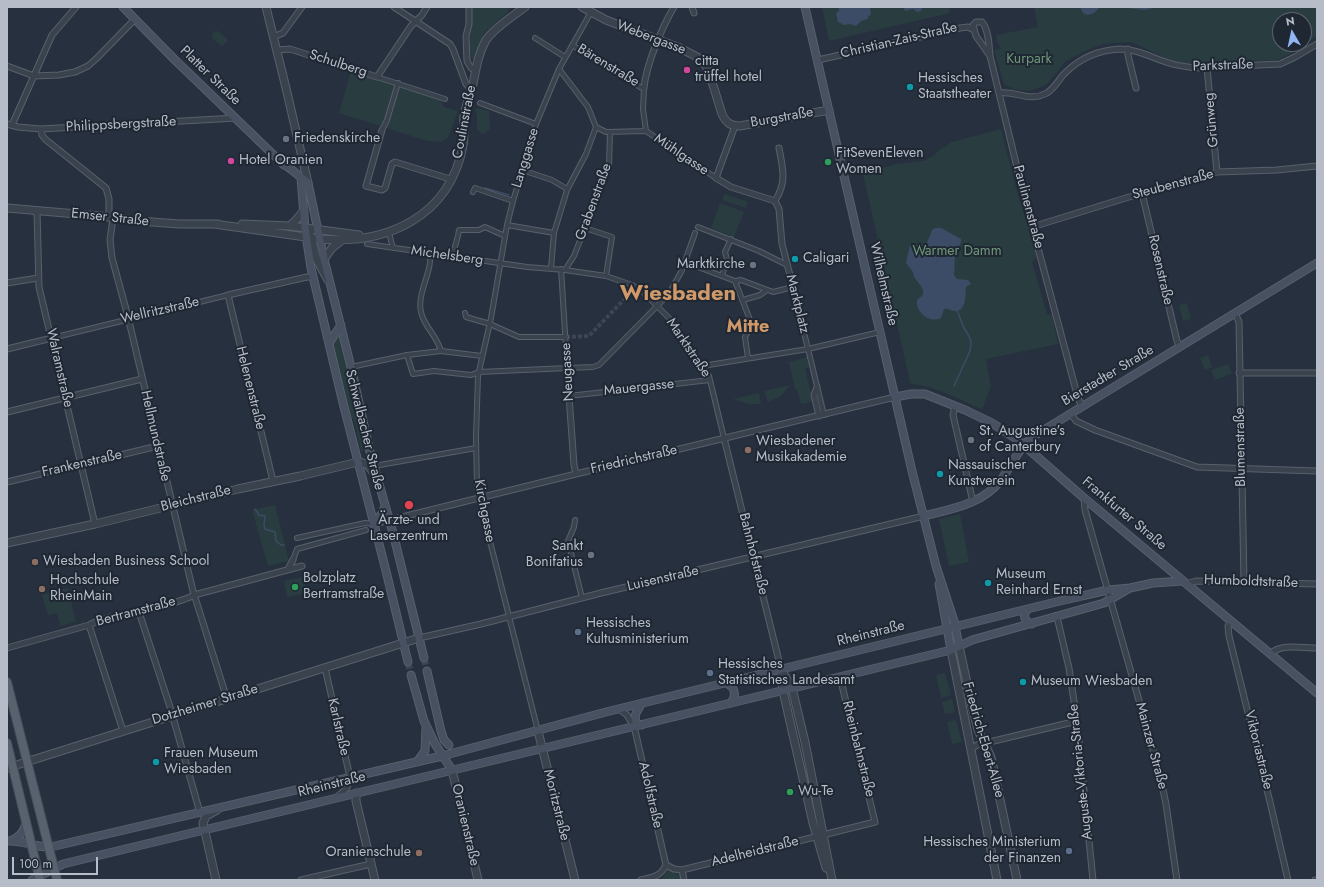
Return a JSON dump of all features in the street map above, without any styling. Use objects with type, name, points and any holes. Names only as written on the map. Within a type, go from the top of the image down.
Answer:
[{"type":"main road","name":"Platter Straße","points":[[123,7],[175,60],[304,181]]},
{"type":"main road","name":"Wilhelmstraße","points":[[805,7],[895,397],[936,566],[951,650]]},
{"type":"main road","name":"Schwalbacher Straße","points":[[304,181],[305,228],[309,238],[313,277],[408,662]]},
{"type":"main road","name":"Schwalbacher Straße","points":[[304,181],[319,230],[324,259],[374,466],[424,658]]},
{"type":"main road","name":"Bierstadter Straße","points":[[924,516],[961,507],[986,494],[998,484],[1025,445],[1034,436],[1317,263]]},
{"type":"main road","points":[[329,343],[341,325]]},
{"type":"main road","name":"Frankfurter Straße","points":[[895,397],[911,394],[925,394],[955,406],[1005,430],[1025,445],[1084,498],[1317,694]]},
{"type":"main road","name":"Schwalbacher Straße","points":[[374,524],[385,506]]},
{"type":"main road","name":"Wilhelmstraße","points":[[936,566],[950,606],[959,646]]},
{"type":"main road","points":[[1153,583],[1174,573]]},
{"type":"main road","points":[[1153,583],[1185,582]]},
{"type":"main road","name":"Rheinstraße","points":[[8,841],[19,841],[35,848],[49,848],[442,756],[642,703],[1028,609],[1108,590],[1130,588],[1153,583]]},
{"type":"main road","name":"Rheinstraße","points":[[37,879],[61,865],[951,650],[972,640],[1057,617],[1111,600],[1130,588]]},
{"type":"main road","points":[[1028,609],[1025,612],[1024,618],[1032,624]]},
{"type":"main road","points":[[427,671],[441,731],[444,740],[449,745]]},
{"type":"main road","points":[[411,675],[425,725],[442,756],[452,770]]},
{"type":"main road","points":[[7,682],[57,880]]},
{"type":"main road","points":[[726,683],[731,686],[734,691],[734,699],[731,703]]},
{"type":"main road","points":[[642,703],[635,714],[637,724],[642,725]]},
{"type":"main road","points":[[417,762],[425,752],[425,725]]},
{"type":"main road","points":[[432,738],[449,745],[465,749]]},
{"type":"main road","points":[[7,743],[10,767],[26,823],[35,848],[37,879]]},
{"type":"main road","points":[[8,841],[20,835],[24,830],[26,823]]},
{"type":"street","points":[[10,124],[53,33],[76,7]]},
{"type":"street","name":"Schwalbacher Straße","points":[[266,7],[299,146],[304,181]]},
{"type":"street","points":[[273,37],[283,33],[302,7]]},
{"type":"street","points":[[394,7],[448,41],[455,52],[466,84],[471,89]]},
{"type":"street","points":[[377,77],[411,26],[427,7]]},
{"type":"street","points":[[469,7],[469,24],[466,36],[467,61],[471,68],[475,69]]},
{"type":"street","name":"Coulinstraße","points":[[320,239],[343,240],[371,237],[389,233],[406,225],[425,212],[438,198],[450,179],[461,154],[464,140],[465,112],[475,69],[484,45],[489,37],[525,7]]},
{"type":"street","name":"Webergasse","points":[[582,7],[592,10],[606,20],[698,57],[704,62],[708,69],[724,118],[728,123],[735,126]]},
{"type":"street","points":[[596,128],[610,132],[646,131],[644,88],[646,71],[674,7]]},
{"type":"street","points":[[692,7],[694,13]]},
{"type":"street","name":"Langgasse","points":[[501,264],[513,200],[536,124],[559,69],[592,10]]},
{"type":"street","points":[[7,66],[34,76],[75,72],[88,66],[135,19]]},
{"type":"street","name":"Paulinenstraße","points":[[974,30],[975,23],[979,21],[984,24],[990,56],[1032,227],[1078,398],[1082,407]]},
{"type":"street","name":"Christian-Zais-Straße","points":[[818,60],[963,27],[970,27],[974,30],[976,38],[990,56]]},
{"type":"street","points":[[535,38],[565,58]]},
{"type":"street","name":"Parkstraße","points":[[999,93],[1006,92],[1029,97],[1047,93],[1054,88],[1066,72],[1075,64],[1088,56],[1104,51],[1128,49],[1139,51],[1175,65],[1207,68],[1280,64],[1317,44]]},
{"type":"street","name":"Bärenstraße","points":[[572,45],[634,84],[644,88]]},
{"type":"street","name":"Schulberg","points":[[277,50],[290,49],[445,99]]},
{"type":"street","points":[[1128,49],[1128,55],[1136,88]]},
{"type":"street","name":"Grünweg","points":[[1207,68],[1217,172]]},
{"type":"street","points":[[551,268],[554,233],[567,189],[586,154],[596,128],[588,107],[559,69]]},
{"type":"street","points":[[398,83],[387,120],[382,130],[366,186],[382,190],[385,188],[392,164],[395,162],[450,179]]},
{"type":"street","points":[[480,103],[536,124]]},
{"type":"street","name":"Burgstraße","points":[[735,126],[829,110]]},
{"type":"street","name":"Philippsbergstraße","points":[[10,124],[41,130],[236,118]]},
{"type":"street","points":[[735,126],[716,178],[731,187],[776,201],[783,181],[784,171],[779,148]]},
{"type":"street","name":"Hellmundstraße","points":[[41,130],[45,139],[106,188],[111,217],[111,255],[128,319],[194,595],[227,699]]},
{"type":"street","name":"Mühlgasse","points":[[646,131],[716,178]]},
{"type":"street","name":"Grabenstraße","points":[[563,270],[574,256],[610,165],[610,132]]},
{"type":"street","name":"Steubenstraße","points":[[1032,227],[1142,193],[1217,172],[1277,170],[1317,166]]},
{"type":"street","points":[[522,170],[552,180],[567,189]]},
{"type":"street","points":[[473,192],[475,188],[513,200]]},
{"type":"street","name":"Rosenstraße","points":[[1142,193],[1177,341],[1180,347]]},
{"type":"street","name":"Marktplatz","points":[[702,366],[808,349],[782,244],[779,209],[776,201]]},
{"type":"street","name":"Emser Straße","points":[[7,208],[179,224],[290,226],[305,228]]},
{"type":"street","points":[[290,226],[304,210]]},
{"type":"street","name":"Walramstraße","points":[[37,211],[38,278],[95,524]]},
{"type":"street","name":"Emser Straße","points":[[214,224],[320,239]]},
{"type":"street","points":[[507,226],[554,233]]},
{"type":"street","points":[[452,256],[459,230],[479,230],[486,227],[506,236]]},
{"type":"street","points":[[698,227],[731,239],[787,265]]},
{"type":"street","name":"Coulinstraße","points":[[305,228],[371,237]]},
{"type":"street","points":[[585,228],[612,237],[606,276]]},
{"type":"street","name":"Michelsberg","points":[[389,233],[393,248]]},
{"type":"street","points":[[407,356],[413,374],[434,371],[471,375],[479,372],[593,367],[602,363],[669,294],[685,262],[695,233]]},
{"type":"street","points":[[309,238],[318,263],[330,282]]},
{"type":"street","points":[[722,276],[728,260],[726,252],[731,239]]},
{"type":"street","points":[[324,259],[334,246],[343,240]]},
{"type":"street","name":"Michelsberg","points":[[367,244],[501,264]]},
{"type":"street","points":[[431,254],[429,271],[421,296],[420,309],[424,321],[437,339],[441,351]]},
{"type":"street","points":[[685,262],[735,281],[741,280],[774,292],[793,287]]},
{"type":"street","name":"Marktstraße","points":[[501,264],[551,268],[606,276],[623,281],[638,288],[669,318],[702,366],[710,380],[724,438]]},
{"type":"street","name":"Kirchgasse","points":[[501,264],[479,372],[476,414],[477,487],[538,731]]},
{"type":"street","name":"Neugasse","points":[[563,270],[569,396],[574,466],[576,474]]},
{"type":"street","name":"Wellritzstraße","points":[[7,349],[228,295],[307,277],[313,277]]},
{"type":"street","points":[[7,283],[38,278]]},
{"type":"street","points":[[735,281],[752,325],[744,337],[748,358]]},
{"type":"street","points":[[743,300],[760,295],[767,290]]},
{"type":"street","name":"Helenenstraße","points":[[228,295],[273,481]]},
{"type":"street","points":[[465,313],[466,317],[490,324],[519,337],[566,337]]},
{"type":"street","name":"Blumenstraße","points":[[1235,313],[1239,322],[1244,582]]},
{"type":"street","points":[[822,415],[814,394],[817,387],[808,349],[881,332]]},
{"type":"street","points":[[351,367],[441,351],[482,356]]},
{"type":"street","points":[[1239,373],[1317,373]]},
{"type":"street","points":[[7,412],[142,379]]},
{"type":"street","name":"Mauergasse","points":[[569,396],[710,380]]},
{"type":"street","name":"Friedrichstraße","points":[[374,524],[895,397]]},
{"type":"street","points":[[955,406],[953,415],[973,502]]},
{"type":"street","points":[[1071,414],[1076,421],[1095,430],[1193,466],[1317,471]]},
{"type":"street","name":"Bahnhofstraße","points":[[724,438],[780,669],[783,691],[832,880]]},
{"type":"street","name":"Frankenstraße","points":[[7,482],[158,446]]},
{"type":"street","points":[[374,466],[476,448]]},
{"type":"street","points":[[358,462],[367,464],[378,480]]},
{"type":"street","name":"Bleichstraße","points":[[7,543],[27,540],[358,462]]},
{"type":"street","name":"Mainzer Straße","points":[[1084,498],[1085,510],[1159,771],[1166,804],[1177,880]]},
{"type":"street","name":"Luisenstraße","points":[[403,642],[753,556],[924,516]]},
{"type":"street","points":[[575,520],[574,527],[568,541],[582,598]]},
{"type":"street","points":[[297,538],[365,523],[374,524]]},
{"type":"street","points":[[288,569],[297,549],[366,530]]},
{"type":"street","name":"Bertramstraße","points":[[7,648],[89,625],[118,615],[139,612],[186,599],[194,595],[302,566]]},
{"type":"street","name":"Humboldtstraße","points":[[1185,582],[1317,584]]},
{"type":"street","points":[[139,612],[172,716],[200,813]]},
{"type":"street","name":"Auguste-Viktoria-Straße","points":[[1057,617],[1069,668],[1077,721],[1093,880]]},
{"type":"street","name":"Viktoriastraße","points":[[1230,621],[1228,626],[1229,636],[1288,880]]},
{"type":"street","points":[[89,625],[123,731]]},
{"type":"street","name":"Dotzheimer Straße","points":[[10,767],[403,642]]},
{"type":"street","name":"Friedrich-Ebert-Allee","points":[[959,646],[978,730],[991,757],[1017,880]]},
{"type":"street","points":[[1270,654],[1273,651],[1284,648],[1317,648]]},
{"type":"street","name":"Friedrich-Ebert-Allee","points":[[951,650],[997,880]]},
{"type":"street","name":"Karlstraße","points":[[325,668],[350,777]]},
{"type":"street","name":"Bahnhofstraße","points":[[780,669],[792,688],[805,742],[820,835]]},
{"type":"street","name":"Rheinbahnstraße","points":[[840,677],[875,822]]},
{"type":"street","points":[[619,709],[627,715],[634,726]]},
{"type":"street","points":[[971,749],[975,745],[1077,721]]},
{"type":"street","name":"Adolfstraße","points":[[634,726],[666,865]]},
{"type":"street","name":"Moritzstraße","points":[[538,731],[575,880]]},
{"type":"street","name":"Oranienstraße","points":[[452,770],[478,880]]},
{"type":"street","points":[[329,800],[344,792],[347,788],[350,777]]},
{"type":"street","points":[[356,793],[356,801],[375,880]]},
{"type":"street","points":[[216,880],[203,823],[204,817],[221,808]]},
{"type":"street","name":"Adelheidstraße","points":[[682,870],[875,822]]},
{"type":"street","points":[[302,880],[371,864]]},
{"type":"street","points":[[640,880],[657,878],[666,865],[674,870],[682,870],[684,880]]},
{"type":"green space","points":[[471,7],[512,7],[508,9],[508,12],[484,33],[472,61],[470,49]]},
{"type":"green space","points":[[822,7],[949,7],[950,13],[829,41]]},
{"type":"green space","name":"Kurpark","points":[[1034,7],[1317,7],[1317,36],[1312,39],[1312,12],[1272,12],[1272,52],[1293,52],[1277,60],[1183,63],[1170,60],[1129,42],[1104,44],[1087,50],[1066,61],[1046,85],[1029,91],[1013,89],[1004,84],[994,50],[1001,49],[1000,45],[998,45],[996,35],[1038,27]]},
{"type":"green space","points":[[218,31],[228,40],[222,46],[212,38],[213,32]]},
{"type":"green space","points":[[351,71],[440,100],[444,107],[458,111],[448,138],[441,142],[427,141],[339,113]]},
{"type":"green space","points":[[477,108],[489,111],[490,128],[486,133],[481,134],[477,129],[477,115],[475,110]]},
{"type":"green space","name":"Warmer Damm","points":[[1001,129],[1016,188],[1037,257],[1032,262],[1047,314],[1052,315],[1058,344],[986,359],[991,387],[982,409],[939,390],[912,384],[910,382],[863,174],[896,164],[924,161],[952,142]]},
{"type":"green space","points":[[725,194],[748,202],[746,208],[722,200]]},
{"type":"green space","points":[[720,203],[744,212],[734,237],[711,228]]},
{"type":"green space","points":[[1187,303],[1191,319],[1183,321],[1179,305]]},
{"type":"green space","points":[[338,331],[368,450],[361,451],[355,423],[348,410],[330,333]]},
{"type":"green space","points":[[1208,355],[1212,367],[1205,370],[1200,358]]},
{"type":"green space","points":[[807,357],[809,367],[805,369],[813,401],[801,404],[797,390],[795,389],[789,362]]},
{"type":"green space","points":[[1228,364],[1232,373],[1215,380],[1211,370]]},
{"type":"green space","points":[[790,385],[781,396],[768,402],[764,391]]},
{"type":"green space","points":[[759,393],[761,404],[748,404],[733,399]]},
{"type":"green space","points":[[275,505],[289,561],[268,566],[252,510]]},
{"type":"green space","points":[[960,514],[969,562],[949,566],[939,519]]},
{"type":"green space","name":"Bolzplatz Bertramstraße","points":[[303,577],[307,593],[287,597],[284,581]]},
{"type":"green space","points":[[68,588],[76,622],[60,626],[57,613],[48,615],[42,595]]},
{"type":"green space","points":[[945,673],[951,695],[941,698],[936,675]]},
{"type":"green space","points":[[952,699],[955,712],[945,714],[942,702]]},
{"type":"green space","points":[[956,720],[962,742],[952,744],[947,722]]},
{"type":"green space","points":[[668,870],[682,876],[683,880],[661,880]]},
{"type":"water","points":[[870,7],[871,15],[868,16],[868,19],[861,21],[856,26],[850,24],[843,25],[838,22],[836,13],[839,11],[839,8]]},
{"type":"water","points":[[901,7],[923,7],[921,11],[917,12],[913,9],[905,11],[904,8]]},
{"type":"water","points":[[1080,7],[1100,7],[1094,13],[1088,15],[1083,13]]},
{"type":"water","points":[[1120,7],[1156,7],[1145,10]]},
{"type":"water","points":[[935,228],[941,228],[961,239],[955,255],[954,275],[957,279],[968,280],[971,284],[966,287],[964,304],[960,310],[955,311],[944,309],[941,318],[932,319],[924,316],[918,309],[917,300],[923,295],[923,290],[906,263],[910,245],[926,244],[932,230]]},
{"type":"waterway","points":[[485,188],[509,195]]},
{"type":"waterway","points":[[954,386],[970,351],[971,343],[957,310]]},
{"type":"waterway","points":[[255,509],[259,515],[265,516],[265,529],[275,532],[276,541],[281,545],[284,545]]},
{"type":"tunnel","points":[[566,337],[589,336],[636,287]]},
{"type":"tunnel","points":[[424,658],[427,671]]},
{"type":"tunnel","points":[[408,662],[411,675]]},
{"type":"place","name":"citta trüffel hotel","points":[[687,70]]},
{"type":"place","name":"Hessisches Staatstheater","points":[[910,87]]},
{"type":"place","name":"Friedenskirche","points":[[286,139]]},
{"type":"place","name":"Hotel Oranien","points":[[231,161]]},
{"type":"place","name":"FitSevenEleven Women","points":[[828,162]]},
{"type":"place","name":"Caligari","points":[[795,259]]},
{"type":"place","name":"Marktkirche","points":[[753,265]]},
{"type":"place","name":"St. Augustine’s of Canterbury","points":[[971,440]]},
{"type":"place","name":"Wiesbadener Musikakademie","points":[[748,450]]},
{"type":"place","name":"Nassauischer Kunstverein","points":[[940,474]]},
{"type":"place","name":"Ärzte- und Laserzentrum","points":[[409,505]]},
{"type":"place","name":"Sankt Bonifatius","points":[[591,555]]},
{"type":"place","name":"Wiesbaden Business School","points":[[35,562]]},
{"type":"place","name":"Museum Reinhard Ernst","points":[[988,583]]},
{"type":"place","name":"Bolzplatz Bertramstraße","points":[[295,587]]},
{"type":"place","name":"Hochschule RheinMain","points":[[42,589]]},
{"type":"place","name":"Hessisches Kultusministerium","points":[[578,632]]},
{"type":"place","name":"Hessisches Statistisches Landesamt","points":[[710,673]]},
{"type":"place","name":"Museum Wiesbaden","points":[[1023,682]]},
{"type":"place","name":"Frauen Museum Wiesbaden","points":[[156,762]]},
{"type":"place","name":"Wu-Te","points":[[790,792]]},
{"type":"place","name":"Hessisches Ministerium der Finanzen","points":[[1069,851]]},
{"type":"place","name":"Oranienschule","points":[[419,853]]},
{"type":"district","name":"Wiesbaden","points":[[678,295]]},
{"type":"district","name":"Mitte","points":[[748,328]]}]
